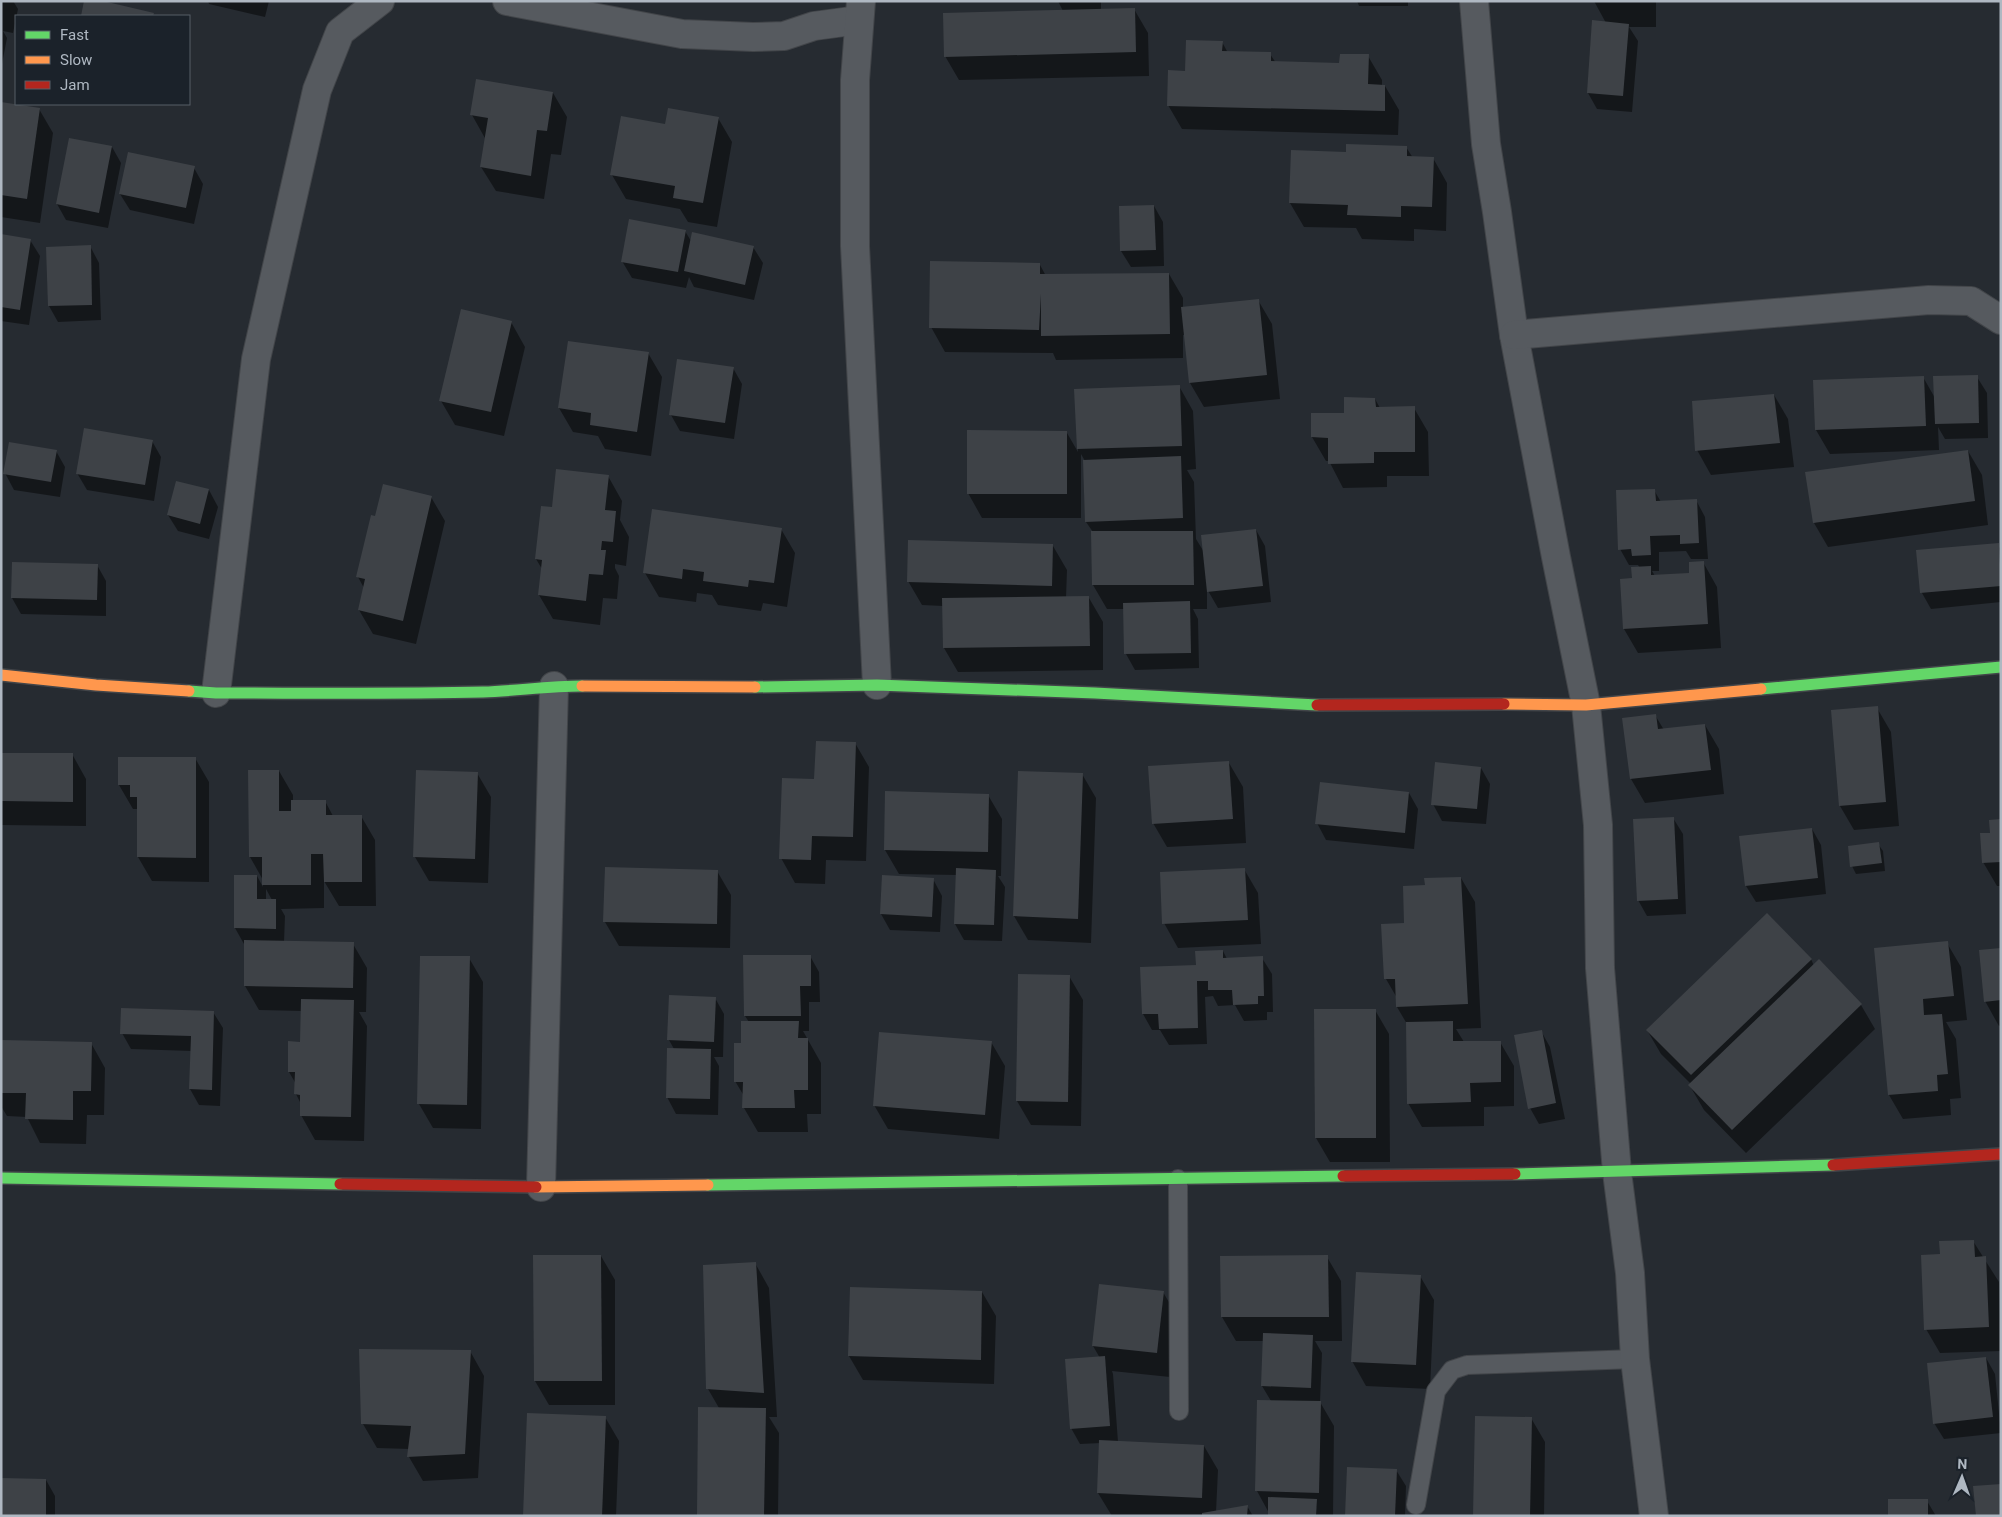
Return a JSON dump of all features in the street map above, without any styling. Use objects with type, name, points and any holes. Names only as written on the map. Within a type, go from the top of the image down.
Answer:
[{"type":"street","points":[[216,693],[256,360],[317,90],[340,32],[380,1]]},
{"type":"street","points":[[507,1],[682,34],[753,37],[784,36],[860,11],[855,80],[855,246],[878,685]]},
{"type":"street","points":[[1474,1],[1486,144],[1514,335],[1586,705],[1598,824],[1600,968],[1617,1172],[1630,1272],[1635,1359],[1654,1516]]},
{"type":"street","points":[[1514,335],[1929,300],[1971,301],[2001,320]]},
{"type":"street","points":[[1,674],[96,685],[216,693],[399,694],[509,691],[554,686],[878,685],[1095,692],[1300,705],[1419,703],[1586,705],[2001,667]]},
{"type":"street","points":[[541,1187],[554,686]]},
{"type":"street","points":[[1,1178],[541,1187],[1178,1180],[1617,1172],[1856,1164],[2001,1154]]},
{"type":"lane","points":[[1178,1180],[1179,1411]]},
{"type":"lane","points":[[1416,1505],[1436,1391],[1452,1370],[1467,1365],[1635,1359]]},
{"type":"building","points":[[84,1],[103,1],[154,13],[153,15],[81,15]]},
{"type":"building","points":[[1135,8],[1136,52],[944,57],[943,13]]},
{"type":"building","points":[[1592,20],[1629,24],[1623,96],[1587,93]]},
{"type":"building","points":[[1186,40],[1223,41],[1222,51],[1271,52],[1271,61],[1339,63],[1340,54],[1369,54],[1368,84],[1385,85],[1385,111],[1167,106],[1168,70],[1185,71]]},
{"type":"building","points":[[476,79],[553,92],[547,131],[537,130],[531,176],[480,167],[488,118],[470,115]]},
{"type":"building","points":[[1,102],[40,108],[27,199],[1,195]]},
{"type":"building","points":[[668,108],[719,117],[703,203],[673,198],[675,186],[610,175],[621,116],[665,124]]},
{"type":"building","points":[[69,138],[112,146],[99,213],[56,204]]},
{"type":"building","points":[[1346,144],[1407,146],[1407,156],[1434,157],[1432,207],[1401,206],[1401,217],[1347,215],[1348,205],[1289,203],[1291,150],[1346,152]]},
{"type":"building","points":[[128,152],[195,166],[186,208],[119,194]]},
{"type":"building","points":[[1154,205],[1156,250],[1120,251],[1119,206]]},
{"type":"building","points":[[629,219],[686,230],[678,272],[621,262]]},
{"type":"building","points":[[692,232],[754,246],[745,285],[684,271]]},
{"type":"building","points":[[1,234],[31,239],[20,310],[1,307]]},
{"type":"building","points":[[91,245],[92,305],[48,306],[46,247]]},
{"type":"building","points":[[930,261],[1040,263],[1040,274],[1169,273],[1170,334],[1041,336],[1041,294],[1039,330],[929,328]]},
{"type":"building","points":[[1259,299],[1267,375],[1189,383],[1181,307]]},
{"type":"building","points":[[461,309],[512,321],[491,412],[439,401]]},
{"type":"building","points":[[568,341],[649,352],[637,432],[590,425],[591,413],[558,408]]},
{"type":"building","points":[[677,359],[734,367],[725,423],[669,415]]},
{"type":"building","points":[[1978,375],[1979,423],[1935,424],[1933,376]]},
{"type":"building","points":[[1924,376],[1926,426],[1815,430],[1813,380]]},
{"type":"building","points":[[1180,385],[1182,446],[1077,449],[1074,389]]},
{"type":"building","points":[[1774,394],[1780,443],[1695,451],[1692,401]]},
{"type":"building","points":[[1344,397],[1375,398],[1376,407],[1415,406],[1415,452],[1374,452],[1374,463],[1328,464],[1328,438],[1311,437],[1311,413],[1344,413]]},
{"type":"building","points":[[84,428],[153,440],[145,485],[76,474]]},
{"type":"building","points":[[967,430],[1067,431],[1067,494],[967,494]]},
{"type":"building","points":[[9,442],[57,450],[51,482],[3,474]]},
{"type":"building","points":[[1968,450],[1975,501],[1813,523],[1805,472]]},
{"type":"building","points":[[1181,456],[1183,518],[1085,522],[1083,460]]},
{"type":"building","points":[[556,469],[609,475],[605,510],[616,511],[613,542],[602,541],[601,550],[606,550],[603,575],[589,574],[586,601],[538,595],[542,560],[535,559],[541,506],[552,507]]},
{"type":"building","points":[[176,481],[209,489],[200,524],[167,515]]},
{"type":"building","points":[[383,484],[432,496],[403,621],[358,610],[365,579],[356,577],[371,515],[375,516]]},
{"type":"building","points":[[1655,489],[1656,501],[1697,499],[1699,543],[1680,544],[1680,535],[1650,536],[1651,555],[1632,556],[1631,549],[1618,550],[1616,490]]},
{"type":"building","points":[[652,509],[782,528],[774,583],[749,580],[748,587],[703,581],[704,572],[683,569],[682,579],[643,573]]},
{"type":"building","points":[[1256,529],[1263,586],[1207,592],[1201,535]]},
{"type":"building","points":[[1091,531],[1193,531],[1194,585],[1092,585]]},
{"type":"building","points":[[908,540],[1053,544],[1052,586],[907,582]]},
{"type":"building","points":[[1999,543],[2001,586],[1920,593],[1916,550]]},
{"type":"building","points":[[1704,561],[1708,624],[1623,629],[1620,579],[1632,578],[1631,567],[1651,566],[1651,575],[1689,573],[1689,562]]},
{"type":"building","points":[[12,562],[98,564],[97,600],[11,598]]},
{"type":"building","points":[[1089,596],[1090,646],[943,648],[942,598]]},
{"type":"building","points":[[1190,601],[1191,653],[1124,654],[1123,603]]},
{"type":"building","points":[[1878,706],[1886,802],[1839,806],[1831,710]]},
{"type":"building","points":[[1656,714],[1658,729],[1705,724],[1711,770],[1630,779],[1622,718]]},
{"type":"building","points":[[816,741],[856,742],[853,837],[812,836],[811,860],[779,859],[782,778],[814,779]]},
{"type":"building","points":[[1,753],[73,753],[73,802],[1,801]]},
{"type":"building","points":[[118,757],[196,757],[196,858],[137,857],[137,797],[130,797],[130,785],[118,785]]},
{"type":"building","points":[[1229,761],[1233,819],[1152,824],[1148,766]]},
{"type":"building","points":[[1435,762],[1481,767],[1477,809],[1431,805]]},
{"type":"building","points":[[248,770],[279,770],[279,811],[291,811],[291,800],[326,800],[326,815],[362,815],[362,882],[324,882],[323,854],[311,854],[311,885],[262,885],[262,857],[249,857]]},
{"type":"building","points":[[416,770],[478,772],[475,859],[413,857]]},
{"type":"building","points":[[1018,771],[1083,773],[1078,919],[1013,916]]},
{"type":"building","points":[[1320,782],[1409,792],[1405,833],[1315,824]]},
{"type":"building","points":[[885,791],[989,794],[988,852],[884,850]]},
{"type":"building","points":[[1674,817],[1678,899],[1637,901],[1633,819]]},
{"type":"building","points":[[2001,819],[2001,862],[1982,863],[1980,833],[1990,833],[1989,820]]},
{"type":"building","points":[[1812,828],[1818,878],[1745,886],[1739,836]]},
{"type":"building","points":[[1879,842],[1882,863],[1850,867],[1848,846]]},
{"type":"building","points":[[605,867],[718,870],[717,924],[603,922]]},
{"type":"building","points":[[956,868],[996,870],[994,925],[954,924]]},
{"type":"building","points":[[1245,868],[1248,920],[1162,924],[1160,872]]},
{"type":"building","points":[[234,875],[257,875],[257,899],[276,899],[276,929],[234,928]]},
{"type":"building","points":[[882,875],[934,878],[932,917],[880,914]]},
{"type":"building","points":[[1461,877],[1468,1004],[1396,1007],[1395,979],[1384,979],[1381,924],[1404,923],[1403,886],[1425,885],[1424,878]]},
{"type":"building","points":[[1767,913],[1812,959],[1691,1075],[1646,1030]]},
{"type":"building","points":[[244,940],[354,942],[353,988],[244,986]]},
{"type":"building","points":[[1948,941],[1954,996],[1923,999],[1924,1015],[1942,1014],[1948,1074],[1937,1075],[1938,1091],[1888,1095],[1874,948]]},
{"type":"building","points":[[2001,948],[2001,1000],[1984,1002],[1979,950]]},
{"type":"building","points":[[1223,950],[1223,958],[1263,956],[1264,996],[1258,996],[1258,1004],[1233,1005],[1232,990],[1208,990],[1208,981],[1197,981],[1198,1028],[1159,1029],[1158,1014],[1142,1014],[1140,967],[1196,965],[1195,951]]},
{"type":"building","points":[[743,955],[811,955],[811,986],[800,986],[801,1016],[744,1016]]},
{"type":"building","points":[[420,956],[470,956],[467,1105],[417,1104]]},
{"type":"building","points":[[1819,959],[1862,1004],[1732,1130],[1688,1085]]},
{"type":"building","points":[[1018,974],[1070,975],[1068,1102],[1016,1101]]},
{"type":"building","points":[[669,995],[716,997],[714,1042],[667,1040]]},
{"type":"building","points":[[301,999],[354,1000],[351,1117],[300,1116],[300,1095],[294,1094],[295,1072],[288,1072],[288,1041],[300,1042]]},
{"type":"building","points":[[121,1008],[214,1011],[212,1090],[189,1089],[191,1036],[120,1034]]},
{"type":"building","points":[[1314,1009],[1376,1009],[1376,1138],[1315,1138]]},
{"type":"building","points":[[741,1021],[799,1021],[798,1038],[808,1038],[808,1090],[794,1090],[795,1108],[742,1108],[743,1082],[734,1082],[734,1043],[741,1043]]},
{"type":"building","points":[[1453,1021],[1453,1041],[1501,1041],[1501,1082],[1470,1083],[1471,1102],[1407,1104],[1406,1022]]},
{"type":"building","points":[[1542,1030],[1556,1103],[1528,1109],[1514,1035]]},
{"type":"building","points":[[879,1032],[992,1041],[985,1115],[873,1106]]},
{"type":"building","points":[[1,1040],[92,1042],[91,1091],[73,1091],[73,1120],[25,1119],[26,1093],[1,1093]]},
{"type":"building","points":[[667,1048],[711,1049],[710,1099],[666,1098]]},
{"type":"building","points":[[1974,1240],[1975,1257],[1986,1256],[1989,1327],[1924,1330],[1921,1255],[1940,1254],[1939,1241]]},
{"type":"building","points":[[533,1255],[601,1255],[602,1381],[534,1381]]},
{"type":"building","points":[[1328,1255],[1329,1317],[1221,1317],[1220,1256]]},
{"type":"building","points":[[756,1262],[764,1393],[706,1389],[703,1265]]},
{"type":"building","points":[[1356,1272],[1421,1275],[1416,1365],[1351,1362]]},
{"type":"building","points":[[1099,1284],[1164,1291],[1157,1353],[1092,1346]]},
{"type":"building","points":[[850,1287],[982,1291],[981,1360],[848,1356]]},
{"type":"building","points":[[1263,1333],[1313,1335],[1311,1388],[1261,1386]]},
{"type":"building","points":[[359,1349],[471,1350],[465,1454],[407,1457],[411,1426],[361,1424]]},
{"type":"building","points":[[1105,1356],[1110,1426],[1070,1429],[1065,1359]]},
{"type":"building","points":[[1986,1357],[1993,1417],[1933,1424],[1927,1363]]},
{"type":"building","points":[[1257,1400],[1321,1401],[1319,1493],[1255,1491]]},
{"type":"building","points":[[698,1407],[766,1408],[764,1516],[697,1516]]},
{"type":"building","points":[[527,1413],[606,1416],[602,1516],[523,1516]]},
{"type":"building","points":[[1475,1416],[1532,1417],[1530,1516],[1473,1516]]},
{"type":"building","points":[[1099,1440],[1204,1445],[1202,1498],[1097,1493]]},
{"type":"building","points":[[1347,1467],[1397,1469],[1395,1516],[1345,1516]]},
{"type":"building","points":[[1,1478],[46,1479],[46,1516],[1,1516]]},
{"type":"building","points":[[2001,1484],[2001,1516],[1976,1516],[1973,1486]]},
{"type":"building","points":[[1268,1497],[1317,1499],[1316,1516],[1268,1516]]},
{"type":"building","points":[[1888,1499],[1928,1499],[1928,1516],[1888,1516]]},
{"type":"building","points":[[1248,1505],[1247,1516],[1202,1516],[1202,1513]]},
{"type":"traffic: fast","points":[[1761,689],[2001,667]]},
{"type":"traffic: fast","points":[[755,687],[877,685],[1095,693],[1317,705]]},
{"type":"traffic: fast","points":[[189,691],[216,693],[450,693],[582,686]]},
{"type":"traffic: fast","points":[[1515,1174],[1833,1165]]},
{"type":"traffic: fast","points":[[708,1185],[1343,1176]]},
{"type":"traffic: fast","points":[[1,1178],[340,1184]]},
{"type":"traffic: slow","points":[[1,675],[96,685],[189,691]]},
{"type":"traffic: slow","points":[[582,686],[755,687]]},
{"type":"traffic: slow","points":[[1504,704],[1586,705],[1761,689]]},
{"type":"traffic: slow","points":[[536,1187],[708,1185]]},
{"type":"traffic: jam","points":[[1317,705],[1504,704]]},
{"type":"traffic: jam","points":[[1833,1165],[2001,1154]]},
{"type":"traffic: jam","points":[[1343,1176],[1515,1174]]},
{"type":"traffic: jam","points":[[340,1184],[536,1187]]}]
